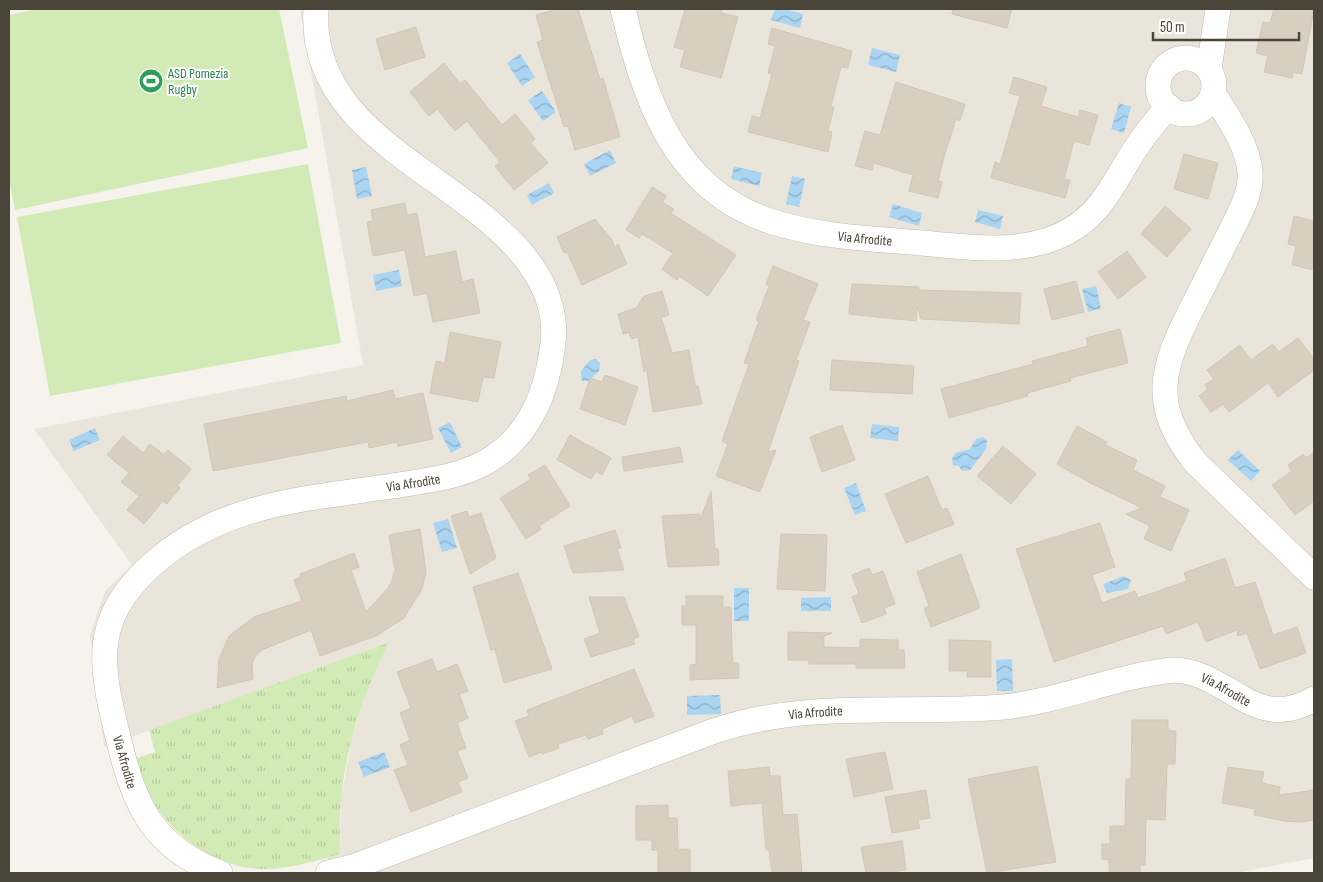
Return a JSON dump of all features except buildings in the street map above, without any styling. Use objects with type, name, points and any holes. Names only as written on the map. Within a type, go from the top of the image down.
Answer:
[{"type":"street","name":"Via Afrodite","points":[[220,873],[192,861],[163,838],[143,812],[130,784],[113,715],[104,658],[109,621],[120,601],[144,572],[170,550],[222,520],[283,503],[439,479],[468,470],[488,461],[513,441],[530,419],[544,389],[553,341],[552,318],[547,298],[540,281],[521,251],[482,214],[374,134],[346,103],[330,78],[320,54],[316,29],[316,9]]},
{"type":"street","name":"Via Afrodite","points":[[623,9],[651,103],[666,136],[680,157],[702,180],[738,208],[769,221],[800,229],[889,240],[993,247],[1024,246],[1054,238],[1075,228],[1092,213],[1123,170],[1140,141],[1168,106]]},
{"type":"street","points":[[1218,9],[1208,75],[1204,108],[1196,112],[1177,112],[1168,106],[1161,97],[1159,89],[1162,72],[1175,60],[1193,59],[1208,75],[1244,148],[1250,168],[1250,182],[1237,218],[1174,344],[1165,383],[1168,413],[1180,441],[1195,462],[1314,576]]},
{"type":"street","name":"Via Afrodite","points":[[328,873],[353,867],[714,731],[768,716],[826,710],[1020,705],[1173,670],[1189,671],[1206,677],[1249,703],[1268,709],[1292,708],[1314,698]]},
{"type":"shaded area","points":[[300,9],[1314,9],[1314,858],[1235,873],[329,873],[328,857],[340,853],[341,799],[352,738],[370,680],[388,642],[104,747],[90,635],[105,591],[132,565],[34,429],[363,365]]},
{"type":"green space","name":"ASD Pomezia Rugby","points":[[38,9],[279,9],[308,148],[15,210],[9,179],[9,15]]},
{"type":"green space","points":[[308,164],[341,343],[50,396],[17,217]]},
{"type":"green space","points":[[389,642],[364,699],[347,759],[340,806],[340,854],[271,869],[244,867],[227,863],[211,856],[196,846],[169,823],[158,809],[145,785],[137,758],[155,752],[149,730]]},
{"type":"water","points":[[775,9],[785,9],[803,14],[800,28],[771,20]]},
{"type":"water","points":[[872,48],[900,55],[896,72],[868,65]]},
{"type":"water","points":[[520,54],[535,77],[522,86],[507,63]]},
{"type":"water","points":[[542,91],[556,112],[543,121],[528,100]]},
{"type":"water","points":[[1119,103],[1131,107],[1124,133],[1111,129]]},
{"type":"water","points":[[610,150],[616,163],[590,176],[584,164]]},
{"type":"water","points":[[734,166],[762,173],[759,186],[731,179]]},
{"type":"water","points":[[366,167],[372,196],[357,199],[352,170]]},
{"type":"water","points":[[792,176],[805,179],[799,207],[786,204]]},
{"type":"water","points":[[549,183],[554,193],[532,205],[527,195]]},
{"type":"water","points":[[893,204],[922,213],[919,226],[889,217]]},
{"type":"water","points":[[978,210],[1003,216],[1000,229],[975,222]]},
{"type":"water","points":[[399,270],[402,286],[376,291],[373,275]]},
{"type":"water","points":[[1096,286],[1101,308],[1088,312],[1082,289]]},
{"type":"water","points":[[596,359],[600,363],[599,371],[588,381],[582,381],[581,371],[590,360]]},
{"type":"water","points":[[450,422],[462,447],[451,453],[438,428]]},
{"type":"water","points":[[872,424],[899,427],[898,441],[870,438]]},
{"type":"water","points":[[95,428],[100,440],[74,451],[69,440]]},
{"type":"water","points":[[983,437],[987,441],[986,449],[970,470],[962,471],[959,466],[953,465],[952,459],[955,453],[970,449],[976,439]]},
{"type":"water","points":[[1238,450],[1260,471],[1251,481],[1228,460]]},
{"type":"water","points":[[856,483],[866,511],[855,515],[844,488]]},
{"type":"water","points":[[448,519],[457,548],[442,552],[433,523]]},
{"type":"water","points":[[1124,576],[1131,580],[1128,589],[1107,593],[1103,584]]},
{"type":"water","points":[[734,588],[749,588],[749,621],[734,621]]},
{"type":"water","points":[[831,597],[831,611],[801,611],[801,598]]},
{"type":"water","points":[[1012,659],[1013,691],[997,691],[996,660]]},
{"type":"water","points":[[720,695],[721,714],[687,715],[687,696]]},
{"type":"water","points":[[384,752],[390,767],[364,777],[358,762]]},
{"type":"place","name":"ASD Pomezia Rugby","points":[[151,81]]}]
